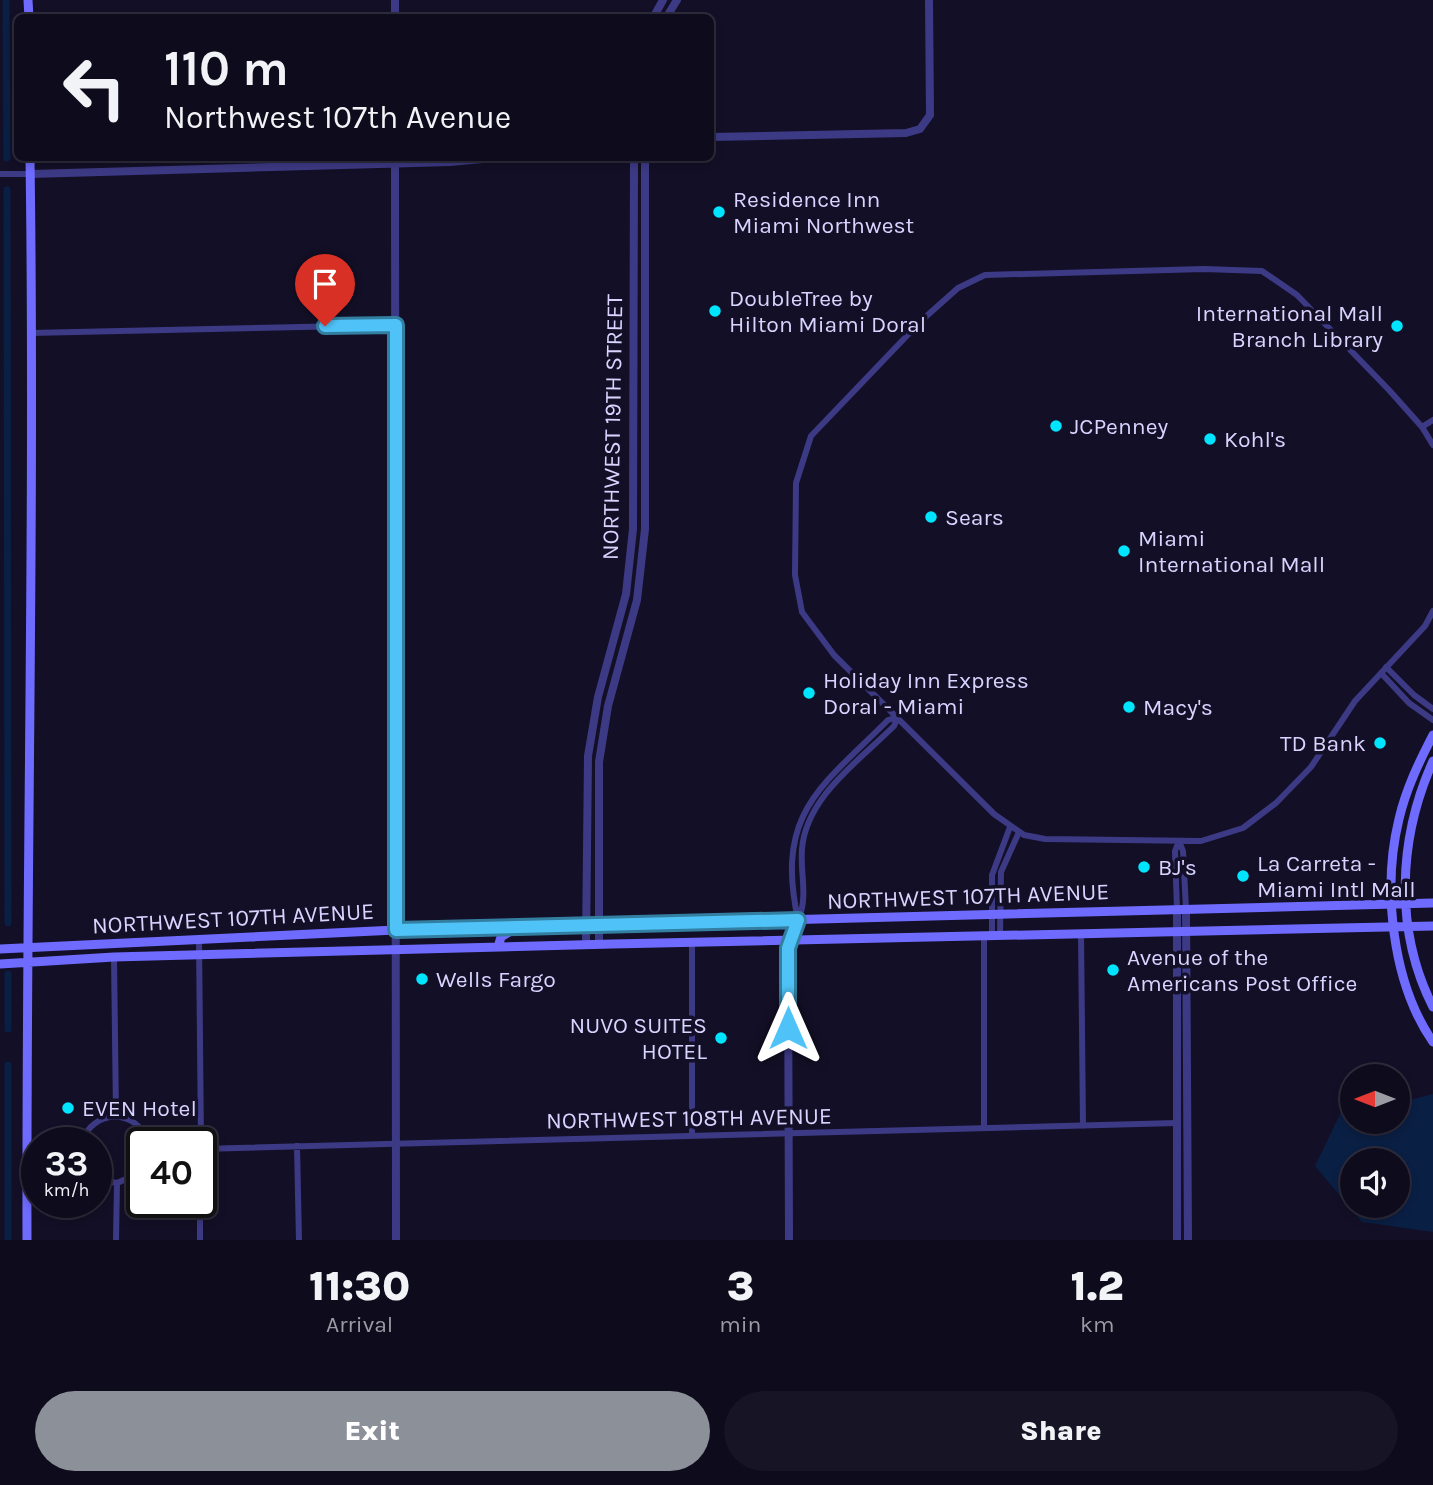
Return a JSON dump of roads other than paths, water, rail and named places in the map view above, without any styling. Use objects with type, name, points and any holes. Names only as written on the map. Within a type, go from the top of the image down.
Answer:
[{"type":"main road","points":[[30,161],[32,735],[27,961],[30,1127]]},
{"type":"main road","points":[[1433,735],[1414,773],[1399,819],[1394,851],[1393,904],[1400,967],[1433,1042]]},
{"type":"main road","points":[[1433,761],[1419,798],[1408,840],[1406,903],[1407,927],[1415,964],[1433,1007]]},
{"type":"main road","name":"NORTHWEST 107TH AVENUE","points":[[0,950],[396,930],[1433,903]]},
{"type":"main road","points":[[498,947],[501,937],[519,926]]},
{"type":"main road","name":"NORTHWEST 107TH AVENUE","points":[[0,964],[114,957],[599,944],[1433,926]]},
{"type":"main road","points":[[27,1240],[28,1218]]},
{"type":"street","points":[[714,137],[906,133],[923,127],[930,107],[929,0]]},
{"type":"street","points":[[0,174],[395,161],[396,1240]]},
{"type":"street","name":"NORTHWEST 19TH STREET","points":[[586,945],[588,756],[598,697],[626,594],[633,529],[634,161]]},
{"type":"street","name":"NORTHWEST 19TH STREET","points":[[599,944],[599,762],[609,698],[637,600],[645,529],[645,161]]},
{"type":"street","points":[[1433,445],[1430,433],[1297,295],[1262,271],[1253,268],[1007,273],[973,279],[958,288],[921,321],[822,422],[807,444],[796,483],[795,575],[802,612],[834,655],[984,805],[1019,832],[1050,840],[1179,841],[1222,837],[1256,820],[1311,767],[1355,701],[1425,626],[1433,611]]},
{"type":"street","points":[[29,333],[396,325]]},
{"type":"street","points":[[1422,427],[1433,420]]},
{"type":"street","points":[[1386,667],[1414,695],[1433,709]]},
{"type":"street","points":[[1381,673],[1409,703],[1433,720]]},
{"type":"street","points":[[789,1240],[790,940],[798,920],[794,846],[804,810],[824,783],[888,720],[898,717]]},
{"type":"street","points":[[996,914],[994,865],[1010,827]]},
{"type":"street","points":[[984,1128],[992,935],[1001,872],[1019,832]]},
{"type":"street","points":[[1179,841],[1175,851],[1181,909],[1187,1037],[1188,1240]]},
{"type":"street","points":[[1177,1240],[1177,1038],[1182,930]]},
{"type":"street","points":[[1081,933],[1083,1126]]},
{"type":"street","points":[[199,938],[201,1127]]},
{"type":"street","points":[[692,943],[692,1136]]},
{"type":"street","points":[[114,957],[116,1115]]},
{"type":"street","points":[[1177,1038],[1187,1037]]},
{"type":"street","points":[[92,1127],[100,1119],[116,1115],[137,1123],[139,1127]]},
{"type":"street","points":[[1177,1123],[1187,1123]]},
{"type":"street","name":"NORTHWEST 108TH AVENUE","points":[[217,1148],[1177,1123]]},
{"type":"street","points":[[297,1146],[299,1240]]},
{"type":"street","points":[[112,1182],[126,1179]]},
{"type":"street","points":[[116,1240],[117,1183]]},
{"type":"street","points":[[200,1218],[200,1240]]},
{"type":"water","points":[[1433,1094],[1433,1232],[1362,1222],[1359,1218],[1410,1218],[1410,1148],[1340,1148],[1340,1196],[1315,1166],[1340,1114],[1340,1134],[1410,1134],[1410,1100]]},
{"type":"waterway","points":[[6,0],[7,158]]},
{"type":"waterway","points":[[7,190],[8,923]]},
{"type":"waterway","points":[[8,974],[8,1029]]},
{"type":"waterway","points":[[8,1065],[8,1240]]},
{"type":"place","name":"Residence Inn Miami Northwest","points":[[719,212]]},
{"type":"place","name":"DoubleTree by Hilton Miami Doral","points":[[715,311]]},
{"type":"place","name":"International Mall Branch Library","points":[[1397,326]]},
{"type":"place","name":"JCPenney","points":[[1056,426]]},
{"type":"place","name":"Kohl's","points":[[1210,439]]},
{"type":"place","name":"Sears","points":[[931,517]]},
{"type":"place","name":"Miami International Mall","points":[[1124,551]]},
{"type":"place","name":"Holiday Inn Express Doral - Miami","points":[[809,693]]},
{"type":"place","name":"Macy's","points":[[1129,707]]},
{"type":"place","name":"TD Bank","points":[[1380,743]]},
{"type":"place","name":"BJ's","points":[[1144,867]]},
{"type":"place","name":"La Carreta - Miami Intl Mall","points":[[1243,876]]},
{"type":"place","name":"Avenue of the Americans Post Office","points":[[1113,970]]},
{"type":"place","name":"Wells Fargo","points":[[422,979]]},
{"type":"place","name":"NUVO SUITES HOTEL","points":[[721,1038]]},
{"type":"place","name":"EVEN Hotel","points":[[68,1108]]}]
